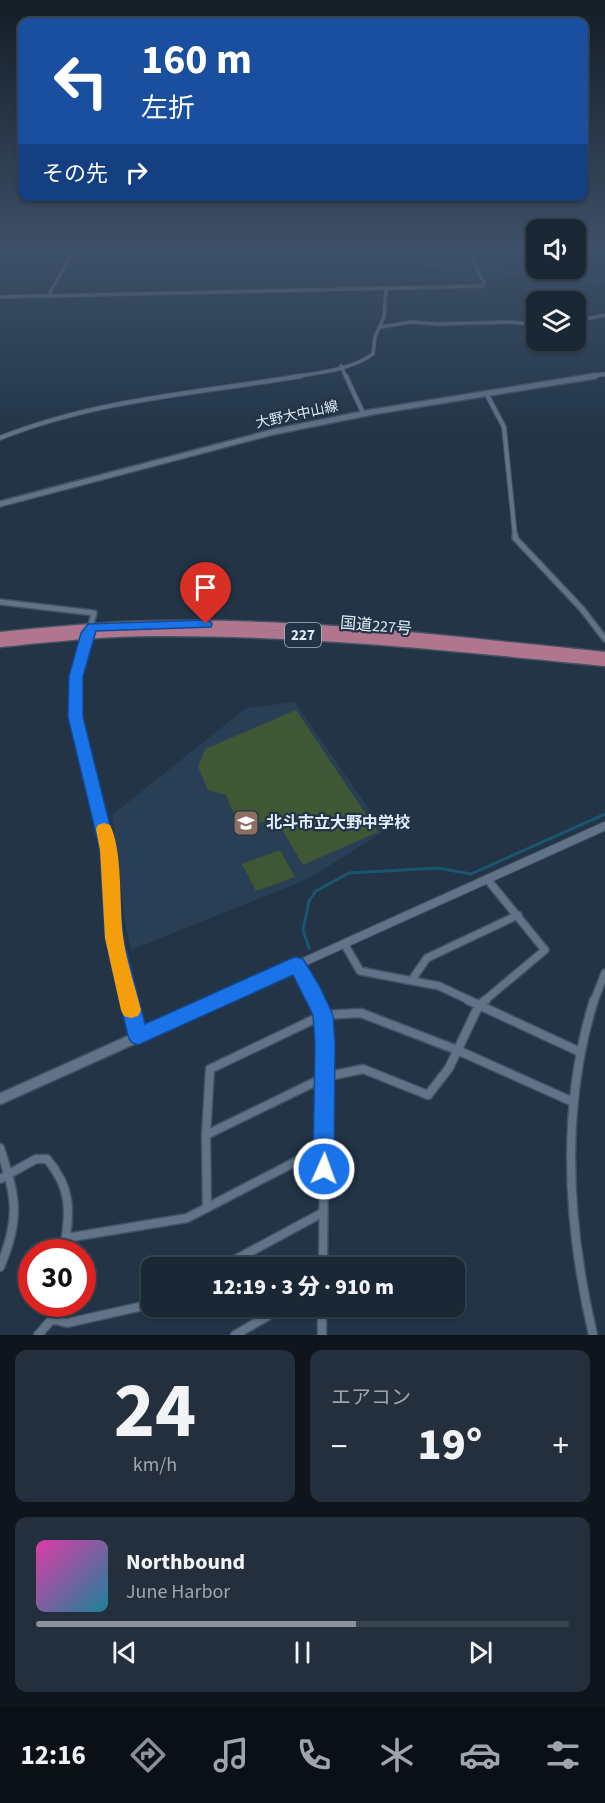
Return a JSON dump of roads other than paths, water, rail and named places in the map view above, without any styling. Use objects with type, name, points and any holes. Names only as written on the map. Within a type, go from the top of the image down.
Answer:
[{"type":"highway","name":"国道227号","points":[[0,636],[90,630],[251,625],[605,656]]},
{"type":"highway","name":"国道227号","points":[[0,643],[90,630],[194,630],[268,633],[605,662]]},
{"type":"main road","name":"大野大中山線","points":[[0,504],[231,442],[363,413],[605,374]]},
{"type":"street","points":[[0,438],[77,412],[201,389],[265,382],[361,361],[373,354],[375,337],[381,327],[384,314]]},
{"type":"street","points":[[586,319],[605,315]]},
{"type":"street","points":[[381,327],[411,322],[526,324]]},
{"type":"street","points":[[341,366],[363,413]]},
{"type":"street","points":[[486,393],[504,427],[512,532],[515,538],[582,609],[605,639]]},
{"type":"street","points":[[0,602],[94,613],[76,676],[74,706],[80,741],[108,850],[114,938],[138,1036]]},
{"type":"street","points":[[0,1099],[605,826]]},
{"type":"street","points":[[206,1135],[325,1077],[363,1069],[428,1095],[449,1068],[479,1005],[545,950],[487,879]]},
{"type":"street","points":[[411,981],[427,958],[518,915]]},
{"type":"street","points":[[345,945],[360,971],[439,986],[578,1050]]},
{"type":"street","points":[[296,965],[312,990],[323,1015],[325,1077],[323,1257]]},
{"type":"street","points":[[593,1335],[571,1197],[568,1158],[571,1101],[578,1050],[605,973]]},
{"type":"street","points":[[207,1208],[206,1135],[210,1069],[323,1015],[361,1013],[457,1050],[571,1101]]},
{"type":"street","points":[[4,1177],[36,1159],[47,1159],[61,1173],[70,1207],[66,1238],[187,1218],[324,1147]]},
{"type":"street","points":[[0,1148],[4,1177],[17,1214],[10,1245],[0,1267]]},
{"type":"street","points":[[240,1257],[322,1213]]},
{"type":"street","points":[[38,1335],[52,1319],[67,1323],[141,1306]]},
{"type":"street","points":[[235,1335],[266,1317]]},
{"type":"street","points":[[322,1317],[322,1335]]},
{"type":"waterway","points":[[309,948],[303,930],[309,901],[316,891],[349,873],[438,868],[471,874],[605,814]]},
{"type":"place","name":"北斗市立大野中学校","points":[[246,823]]}]
